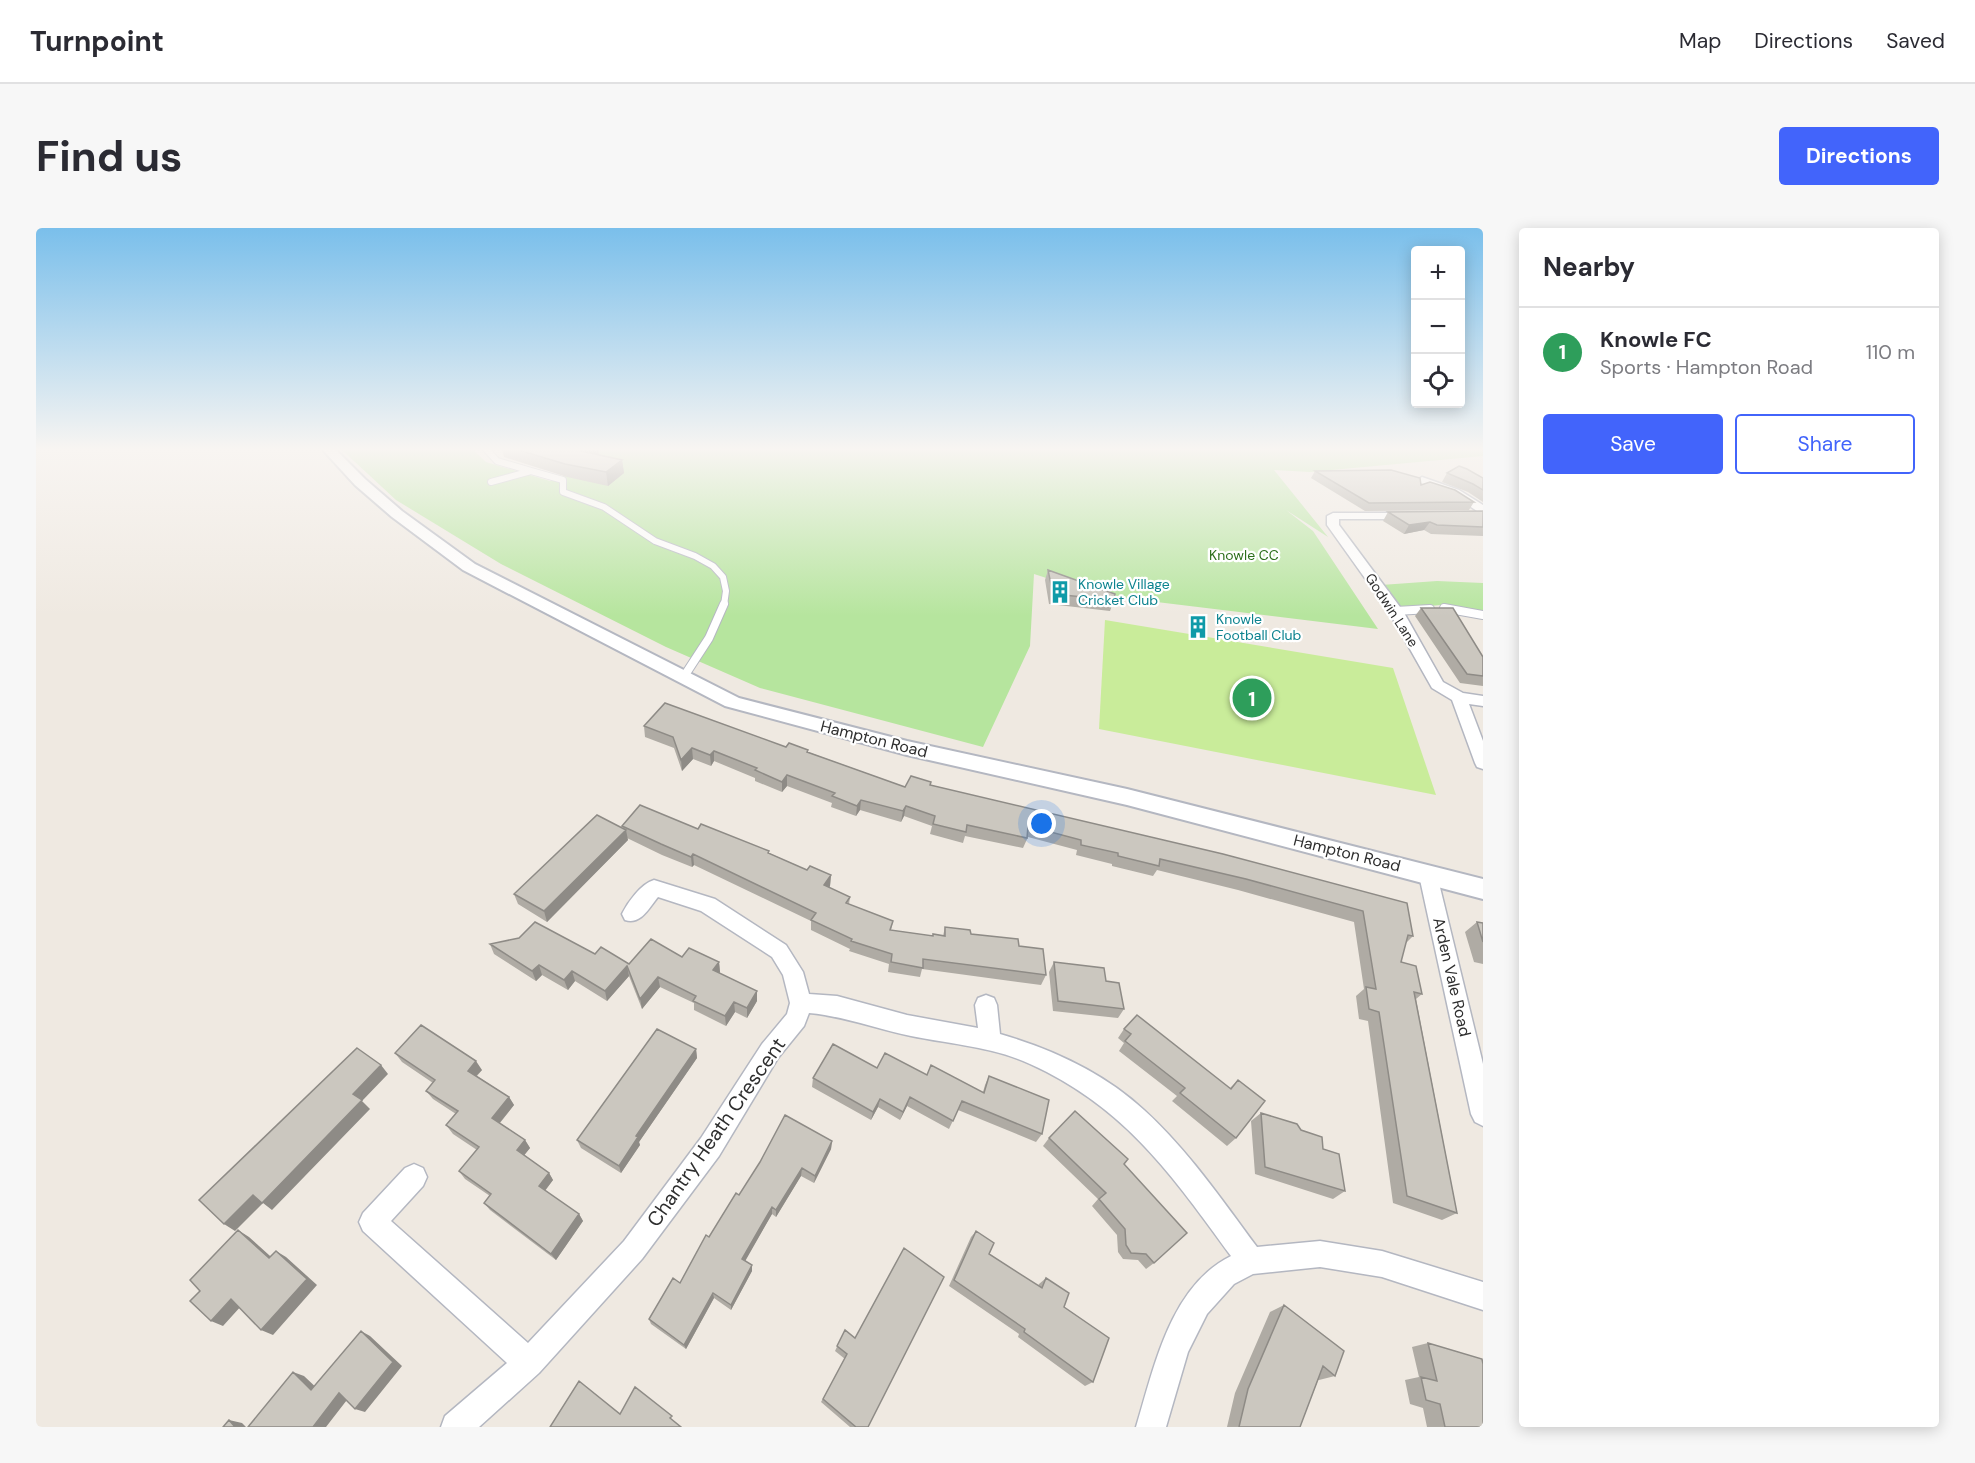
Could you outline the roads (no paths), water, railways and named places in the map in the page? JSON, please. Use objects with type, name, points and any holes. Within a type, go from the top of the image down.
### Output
[{"type":"street","name":"Hampton Road","points":[[387,505],[469,567],[732,702],[907,748],[1127,797],[1483,889]]},
{"type":"street","name":"Godwin Lane","points":[[1425,517],[1330,512],[1334,525],[1396,611],[1437,685],[1459,697]]},
{"type":"street","points":[[1463,516],[1483,514]]},
{"type":"street","points":[[1483,701],[1459,697],[1483,763]]},
{"type":"street","name":"Arden Vale Road","points":[[1428,875],[1483,1114]]},
{"type":"street","points":[[632,914],[654,888],[708,905],[779,951],[793,972],[801,1004],[837,1006],[907,1025],[990,1041],[1043,1059],[1090,1084],[1134,1118],[1186,1173],[1251,1261]]},
{"type":"street","name":"Chantry Heath Crescent","points":[[456,1427],[529,1363],[640,1240],[710,1147],[770,1051],[796,1019],[801,1004]]},
{"type":"street","points":[[986,1005],[990,1041]]},
{"type":"street","points":[[414,1177],[372,1222],[529,1363]]},
{"type":"street","points":[[1151,1427],[1175,1348],[1197,1304],[1224,1274],[1251,1261],[1320,1254],[1382,1264],[1483,1296]]},
{"type":"lane","points":[[595,505],[608,509],[636,531],[662,544],[699,557],[715,567],[723,576],[726,588],[721,619],[683,678]]},
{"type":"lane","points":[[1396,611],[1447,608],[1483,615]]},
{"type":"place","name":"Knowle Village Cricket Club","points":[[1060,592]]},
{"type":"place","name":"Knowle Football Club","points":[[1198,627]]},
{"type":"place","name":"Knowle FC","points":[[1252,698]]},
{"type":"park label","name":"Knowle CC","points":[[1244,555]]}]
